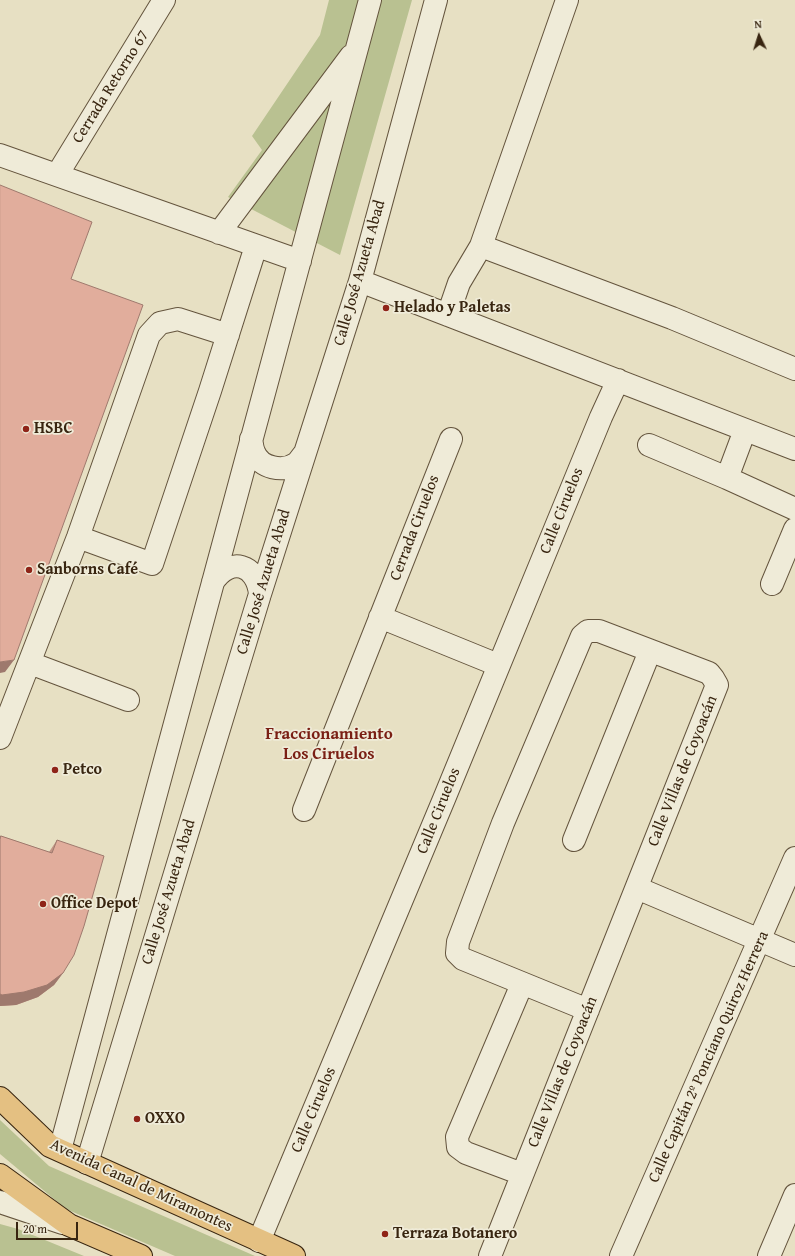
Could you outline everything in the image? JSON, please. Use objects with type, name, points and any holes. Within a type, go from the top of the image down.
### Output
[{"type":"main road","name":"Avenida Canal de Miramontes","points":[[0,1098],[50,1146],[294,1256]]},
{"type":"main road","points":[[0,1175],[69,1225],[141,1256]]},
{"type":"street","name":"Cerrada Retorno 67","points":[[57,175],[164,0]]},
{"type":"street","points":[[60,1150],[370,0]]},
{"type":"street","name":"Calle José Azueta Abad","points":[[87,1163],[260,594],[360,281],[436,0]]},
{"type":"street","points":[[448,315],[459,283],[481,246],[567,0]]},
{"type":"street","points":[[219,233],[357,46]]},
{"type":"street","points":[[0,155],[300,261]]},
{"type":"street","points":[[78,537],[152,564],[256,246]]},
{"type":"street","points":[[481,246],[672,318],[795,369]]},
{"type":"street","points":[[360,281],[795,449]]},
{"type":"street","points":[[0,738],[5,714],[30,663],[78,537],[149,335],[160,323],[178,319],[228,335]]},
{"type":"street","name":"Calle Ciruelos","points":[[259,1241],[444,799],[600,417],[618,380]]},
{"type":"street","points":[[727,478],[745,430]]},
{"type":"street","points":[[251,439],[254,452],[261,462],[273,468],[285,468],[297,463],[305,453]]},
{"type":"street","name":"Cerrada Ciruelos","points":[[304,810],[451,439]]},
{"type":"street","points":[[649,445],[795,509]]},
{"type":"street","points":[[772,584],[795,529]]},
{"type":"street","points":[[213,582],[218,573],[227,568],[237,566],[247,569],[254,575],[259,584],[260,594]]},
{"type":"street","points":[[380,617],[498,665]]},
{"type":"street","name":"Calle Villas de Coyoacán","points":[[490,1256],[717,685],[709,673],[599,631],[588,631],[582,636],[503,823],[458,942],[457,953],[463,959],[522,984]]},
{"type":"street","points":[[574,840],[650,651]]},
{"type":"street","points":[[30,663],[128,700]]},
{"type":"street","name":"Calle Capitán 2º Ponciano Quiroz Herrera","points":[[621,1256],[795,858]]},
{"type":"street","points":[[637,888],[795,955]]},
{"type":"street","points":[[522,1174],[466,1153],[458,1147],[457,1137],[522,984],[588,1010]]},
{"type":"street","points":[[769,1256],[795,1195]]},
{"type":"street","points":[[0,1202],[69,1225]]},
{"type":"green space","points":[[329,0],[412,0],[340,255],[228,197],[262,150],[252,136],[320,35]]},
{"type":"green space","points":[[0,1120],[49,1166],[255,1256],[175,1256],[66,1209],[0,1154]]},
{"type":"green space","points":[[0,1224],[18,1229],[84,1256],[0,1256]]},
{"type":"building","points":[[0,185],[92,222],[71,279],[143,305],[14,660],[0,662]]},
{"type":"building","name":"Office Depot","points":[[1,836],[52,853],[57,840],[104,856],[74,955],[63,973],[47,985],[24,992],[2,995],[0,994]]},
{"type":"place","name":"Helado y Paletas","points":[[386,308]]},
{"type":"place","name":"HSBC","points":[[26,429]]},
{"type":"place","name":"Sanborns Café","points":[[29,570]]},
{"type":"place","name":"Petco","points":[[55,770]]},
{"type":"place","name":"Office Depot","points":[[43,904]]},
{"type":"place","name":"OXXO","points":[[137,1119]]},
{"type":"place","name":"Terraza Botanero","points":[[385,1234]]},
{"type":"district","name":"Fraccionamiento Los Ciruelos","points":[[329,745]]}]
